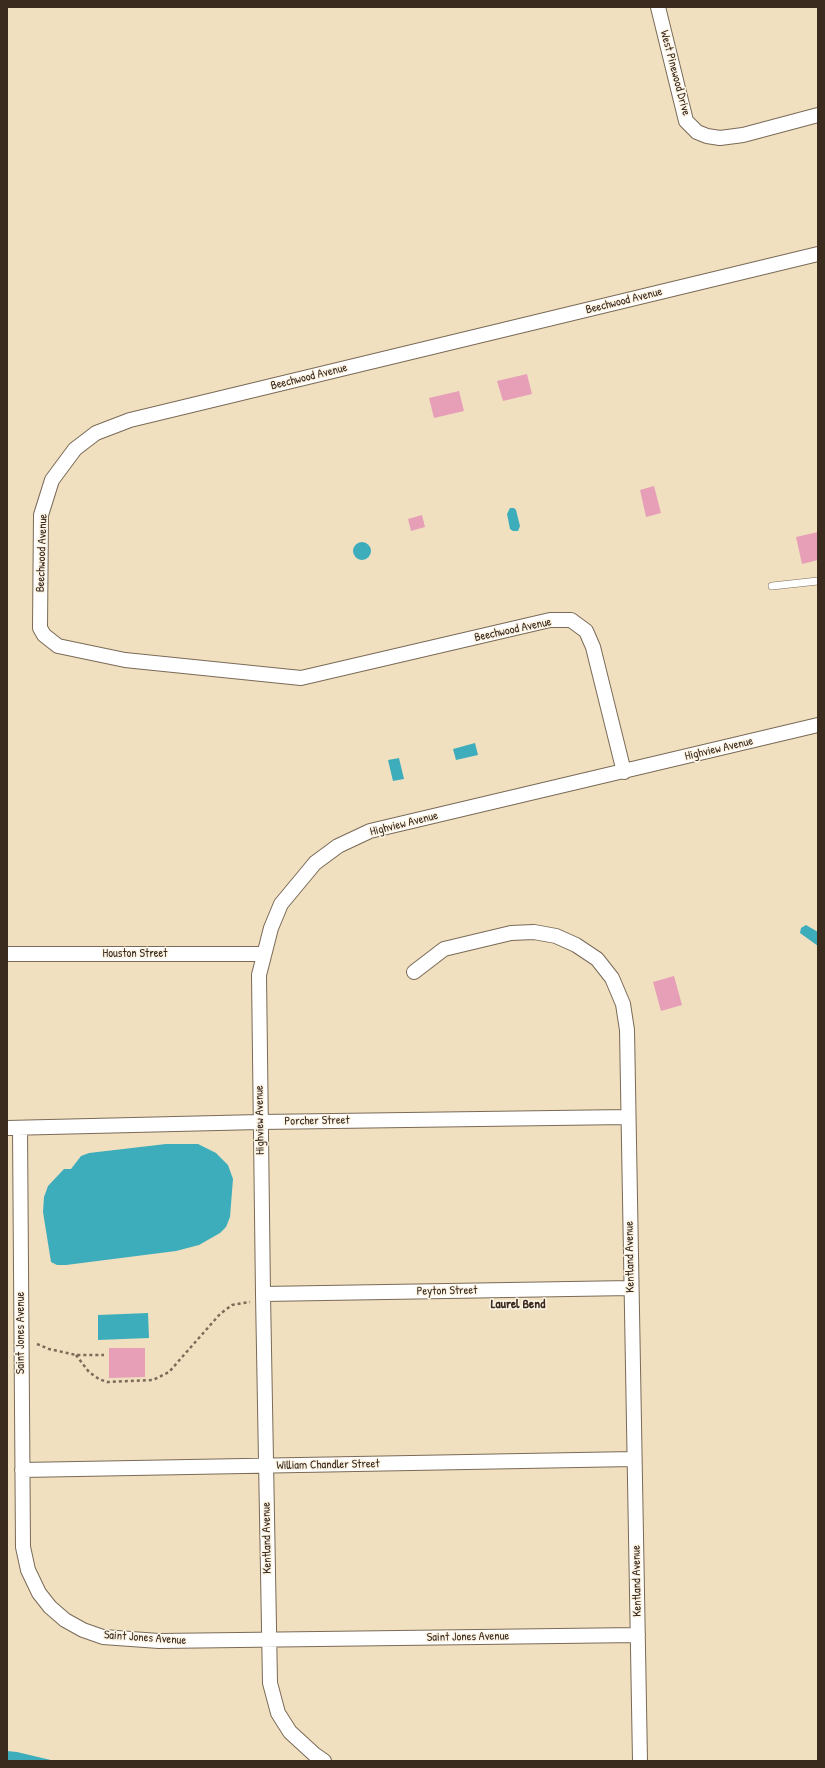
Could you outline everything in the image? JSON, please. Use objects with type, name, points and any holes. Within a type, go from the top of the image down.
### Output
[{"type":"street","name":"West Pinewood Drive","points":[[658,7],[686,120],[697,132],[707,136],[720,138],[743,135],[818,115]]},
{"type":"street","name":"Beechwood Avenue","points":[[624,772],[593,647],[586,631],[571,620],[550,620],[301,678],[125,660],[58,646],[44,635],[40,628],[41,515],[52,480],[75,449],[96,433],[130,420],[818,254]]},
{"type":"street","name":"Highview Avenue","points":[[263,1294],[260,1122],[260,974],[263,954],[270,928],[281,904],[315,863],[338,846],[370,831],[818,725]]},
{"type":"street","name":"Kentland Avenue","points":[[414,972],[444,949],[510,933],[534,932],[556,936],[576,945],[597,960],[612,978],[623,1004],[627,1030],[627,1117],[640,1761]]},
{"type":"street","name":"Houston Street","points":[[7,954],[263,954]]},
{"type":"street","name":"Porcher Street","points":[[13,1128],[260,1122],[627,1117]]},
{"type":"street","name":"Saint Jones Avenue","points":[[13,1128],[23,1547],[28,1570],[39,1593],[50,1607],[65,1620],[103,1637],[159,1641],[638,1635]]},
{"type":"street","name":"Peyton Street","points":[[263,1294],[631,1288]]},
{"type":"street","name":"Kentland Avenue","points":[[263,1294],[270,1683],[278,1713],[290,1732],[324,1761]]},
{"type":"street","name":"William Chandler Street","points":[[22,1470],[634,1459]]},
{"type":"lane","points":[[772,586],[818,581]]},
{"type":"path","points":[[76,1355],[89,1372],[99,1379],[107,1382],[153,1380],[169,1372],[220,1314],[232,1305],[250,1302]]},
{"type":"path","points":[[38,1344],[49,1350],[76,1355],[104,1355]]},
{"type":"water","points":[[510,508],[514,508],[516,510],[520,526],[518,531],[513,531],[510,529],[507,514]]},
{"type":"water","points":[[362,542],[368,545],[371,551],[368,557],[362,560],[356,557],[353,551],[356,545]]},
{"type":"water","points":[[475,743],[478,755],[456,760],[453,749]]},
{"type":"water","points":[[399,758],[404,779],[393,781],[388,760]]},
{"type":"water","points":[[806,925],[818,932],[818,946],[800,933],[801,928]]},
{"type":"water","points":[[166,1144],[198,1144],[216,1153],[228,1165],[233,1179],[230,1217],[226,1227],[220,1233],[199,1245],[176,1251],[66,1265],[57,1265],[51,1262],[43,1212],[44,1197],[48,1186],[64,1169],[71,1169],[81,1156],[89,1153]]},
{"type":"water","points":[[148,1313],[149,1338],[98,1340],[98,1315]]},
{"type":"water","points":[[7,1751],[17,1752],[55,1761],[7,1761]]},
{"type":"building","points":[[527,374],[532,394],[503,401],[497,381]]},
{"type":"building","points":[[459,391],[464,411],[434,418],[429,398]]},
{"type":"building","points":[[654,486],[661,513],[646,517],[640,490]]},
{"type":"building","points":[[422,515],[425,527],[411,531],[408,519]]},
{"type":"building","points":[[818,532],[818,560],[802,564],[796,537]]},
{"type":"building","points":[[674,976],[682,1005],[661,1011],[653,982]]},
{"type":"building","points":[[109,1348],[145,1348],[145,1377],[109,1378]]},
{"type":"district","name":"Laurel Bend","points":[[518,1305]]}]
